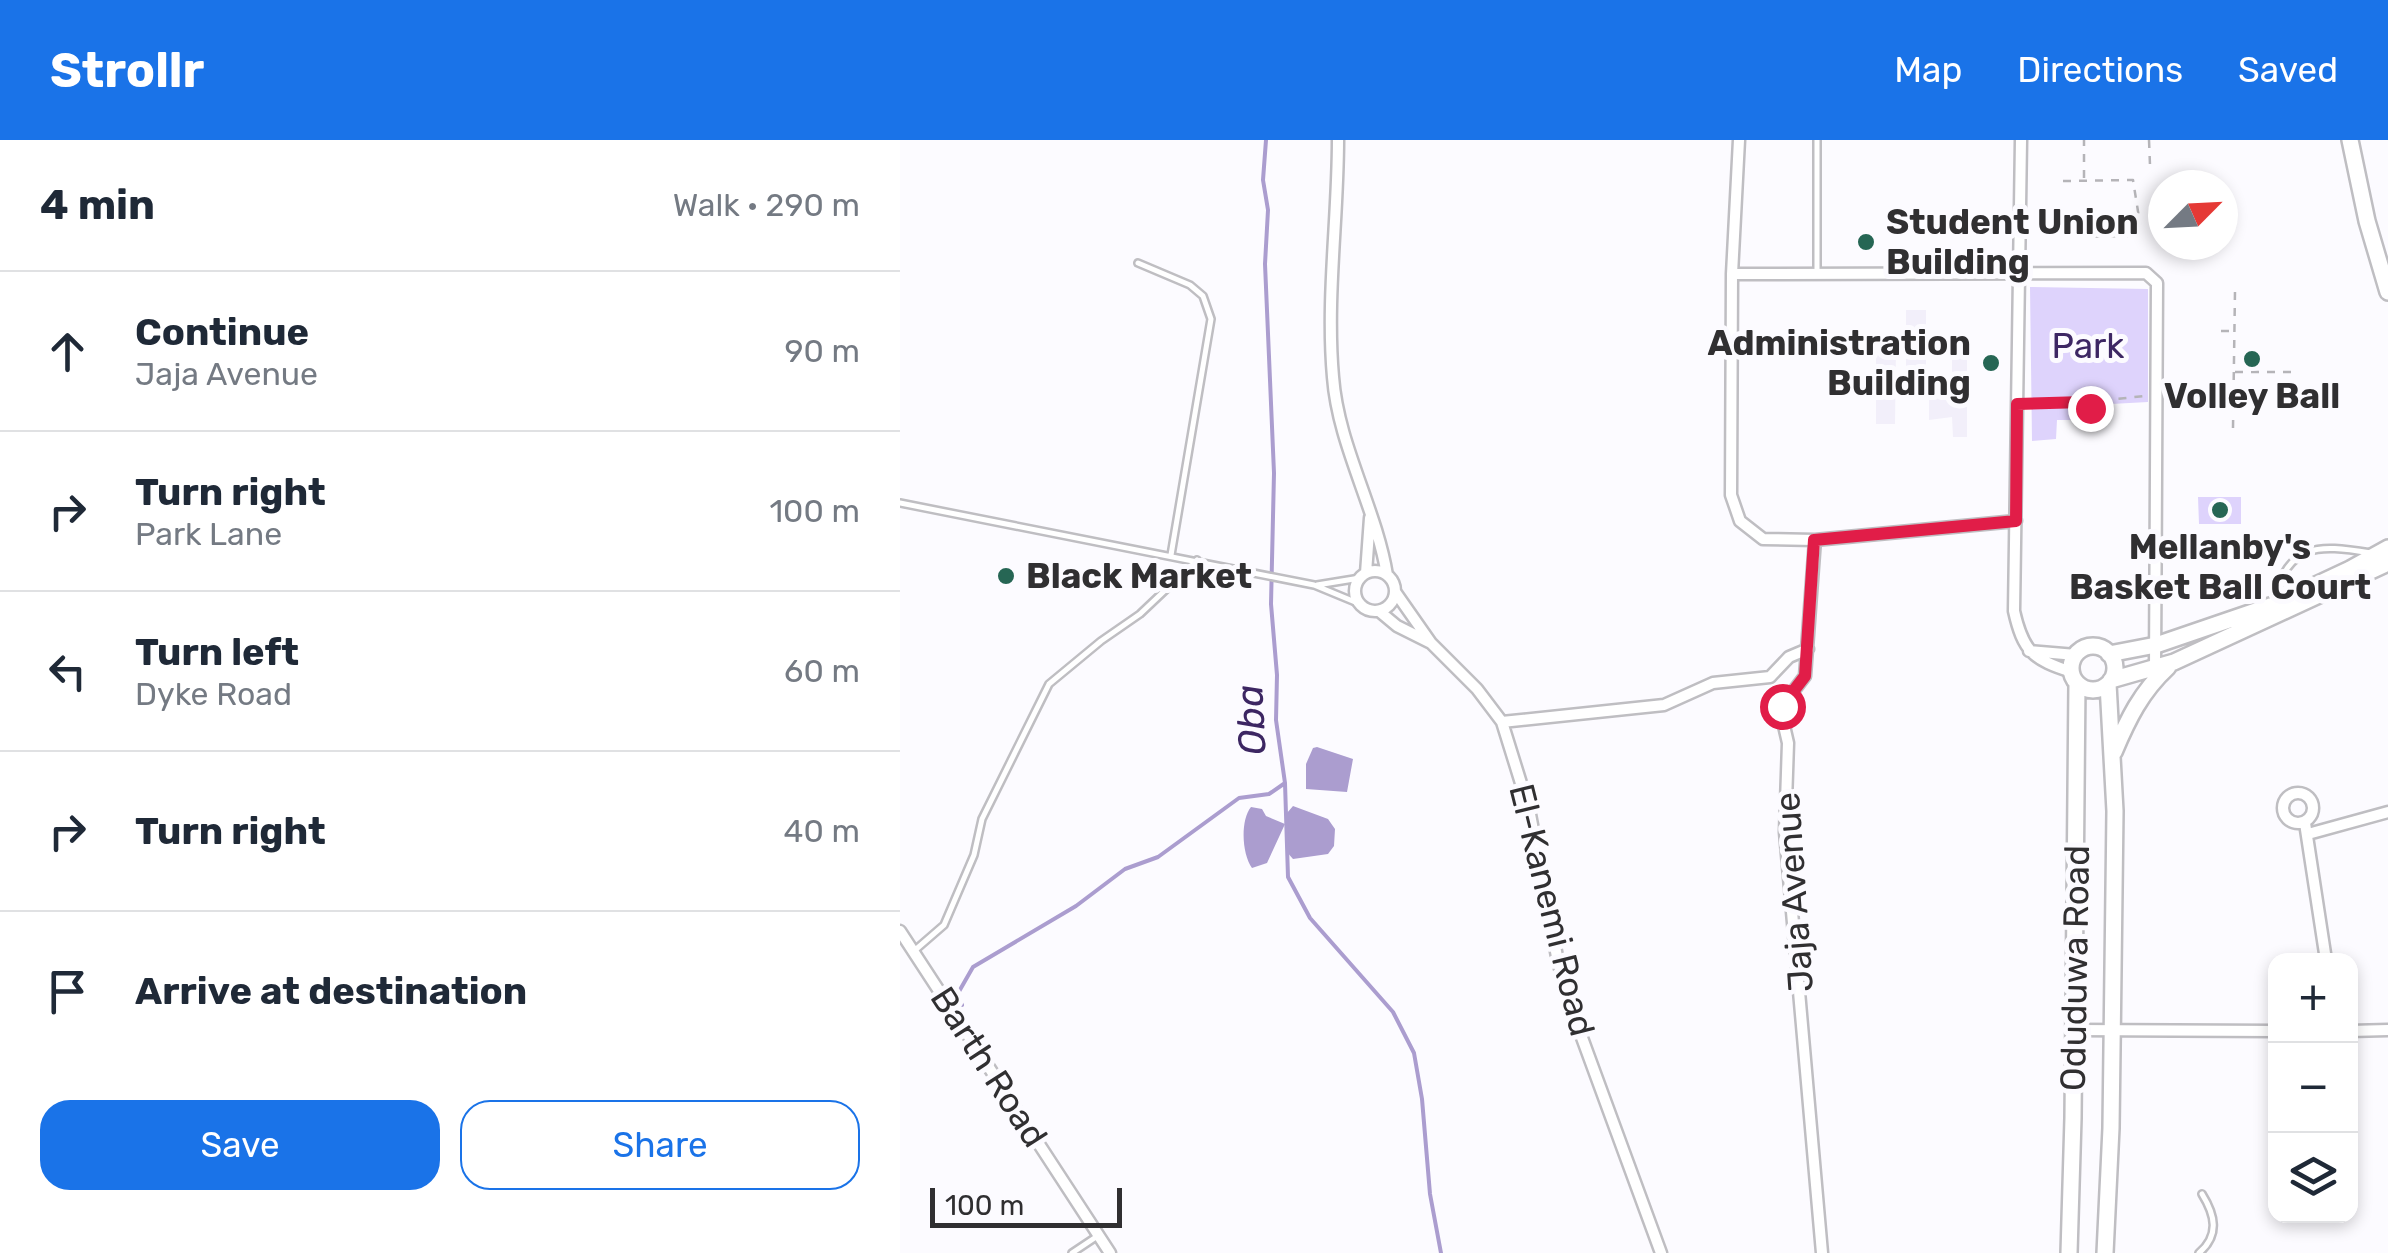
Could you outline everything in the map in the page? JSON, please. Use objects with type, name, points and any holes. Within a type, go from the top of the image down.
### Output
[{"type":"street","points":[[1338,140],[1333,379],[1349,448],[1382,542],[1387,575],[1396,593],[1390,606],[1379,611],[1360,604],[1355,591],[1363,576],[1370,512]]},
{"type":"street","points":[[1739,140],[1732,274],[1731,495],[1740,521],[1762,539],[1814,540],[2016,521]]},
{"type":"street","points":[[2021,140],[2014,612],[2028,652],[2096,690],[2174,662],[2385,555]]},
{"type":"street","points":[[2350,140],[2367,221],[2388,292]]},
{"type":"street","points":[[1732,274],[2154,276],[2158,283],[2155,668]]},
{"type":"street","name":"Jaja Avenue","points":[[1814,540],[1805,676],[1782,706],[1782,717],[1788,743],[1785,832],[1822,1253]]},
{"type":"street","points":[[2109,654],[2156,645],[2272,605],[2385,555]]},
{"type":"street","points":[[1363,576],[1379,571],[1387,575]]},
{"type":"street","name":"El-Kanemi Road","points":[[1396,593],[1432,644],[1502,722],[1528,809],[1558,962],[1580,1035],[1661,1253]]},
{"type":"street","name":"El-Kanemi Road","points":[[1379,611],[1397,626],[1432,644]]},
{"type":"street","points":[[2028,652],[2076,655],[2090,647],[2100,648],[2109,654],[2114,667],[2110,682]]},
{"type":"street","points":[[1502,722],[1664,706],[1714,683],[1770,677],[1789,658],[1808,648]]},
{"type":"street","points":[[2074,678],[2076,655]]},
{"type":"street","points":[[2112,755],[2135,704],[2149,684],[2174,662]]},
{"type":"street","name":"Oduduwa Road","points":[[2069,1253],[2074,678]]},
{"type":"street","name":"Oduduwa Road","points":[[2105,1253],[2111,1128],[2115,811],[2110,682]]},
{"type":"street","points":[[2325,953],[2307,828],[2388,812]]},
{"type":"street","name":"Barth Road","points":[[900,931],[1110,1253]]},
{"type":"street","points":[[2073,1030],[2268,1031]]},
{"type":"street","points":[[2358,1031],[2388,1030]]},
{"type":"lane","points":[[1817,140],[1817,273]]},
{"type":"lane","points":[[1138,263],[1190,285],[1203,296],[1211,319],[1171,556]]},
{"type":"lane","points":[[900,503],[1314,585],[1360,604]]},
{"type":"lane","points":[[2272,605],[2280,578],[2295,556],[2326,548],[2385,555]]},
{"type":"lane","points":[[914,952],[944,925],[968,872],[982,818],[1049,684],[1151,604],[1197,560]]},
{"type":"lane","points":[[1314,585],[1363,576]]},
{"type":"lane","points":[[2199,1253],[2211,1240],[2215,1220],[2202,1194]]},
{"type":"lane","points":[[1072,1253],[1099,1236]]},
{"type":"path","points":[[2084,140],[2084,179]]},
{"type":"path","points":[[2149,140],[2150,165]]},
{"type":"path","points":[[2064,181],[2133,180],[2140,231],[2135,236],[2112,238],[2066,237]]},
{"type":"path","points":[[2233,428],[2235,291]]},
{"type":"path","points":[[2221,332],[2234,330]]},
{"type":"path","points":[[2234,372],[2296,372]]},
{"type":"path","points":[[2017,404],[2084,402],[2090,408],[2098,401],[2158,394]]},
{"type":"shaded area","points":[[1906,310],[1926,310],[1926,368],[1906,368]]},
{"type":"shaded area","points":[[1876,349],[1896,349],[1895,424],[1876,424]]},
{"type":"shaded area","points":[[1952,351],[1967,351],[1967,437],[1953,437],[1952,417],[1929,420],[1929,390],[1918,389],[1918,375],[1952,375]]},
{"type":"shaded area","points":[[1317,747],[1353,759],[1347,792],[1306,789],[1306,764]]},
{"type":"shaded area","points":[[1293,806],[1328,819],[1335,829],[1334,846],[1328,854],[1293,859],[1286,851],[1287,813]]},
{"type":"shaded area","points":[[1251,807],[1262,809],[1266,816],[1285,824],[1267,863],[1252,868],[1244,838]]},
{"type":"green space","name":"Park","points":[[2030,287],[2148,289],[2148,402],[2111,404],[2109,420],[2057,420],[2056,439],[2032,441]]},
{"type":"green space","name":"Mellanby's Basket Ball Court","points":[[2198,497],[2241,497],[2241,524],[2199,524]]},
{"type":"waterway","name":"Oba","points":[[1266,140],[1265,264],[1274,473],[1271,604],[1288,877],[1310,918],[1393,1012],[1414,1053],[1430,1194],[1441,1253]]},
{"type":"waterway","points":[[962,1005],[957,995],[973,967],[1076,906],[1125,869],[1158,857],[1239,798],[1269,794],[1285,783]]},
{"type":"place","name":"Student Union Building","points":[[1866,242]]},
{"type":"place","name":"Volley Ball","points":[[2252,359]]},
{"type":"place","name":"Administration Building","points":[[1991,363]]},
{"type":"place","name":"Mellanby's Basket Ball Court","points":[[2220,510]]},
{"type":"place","name":"Black Market","points":[[1006,576]]},
{"type":"route","points":[[1782,706],[1805,676],[1814,540],[2016,521],[2017,404],[2084,402],[2090,408]]}]
